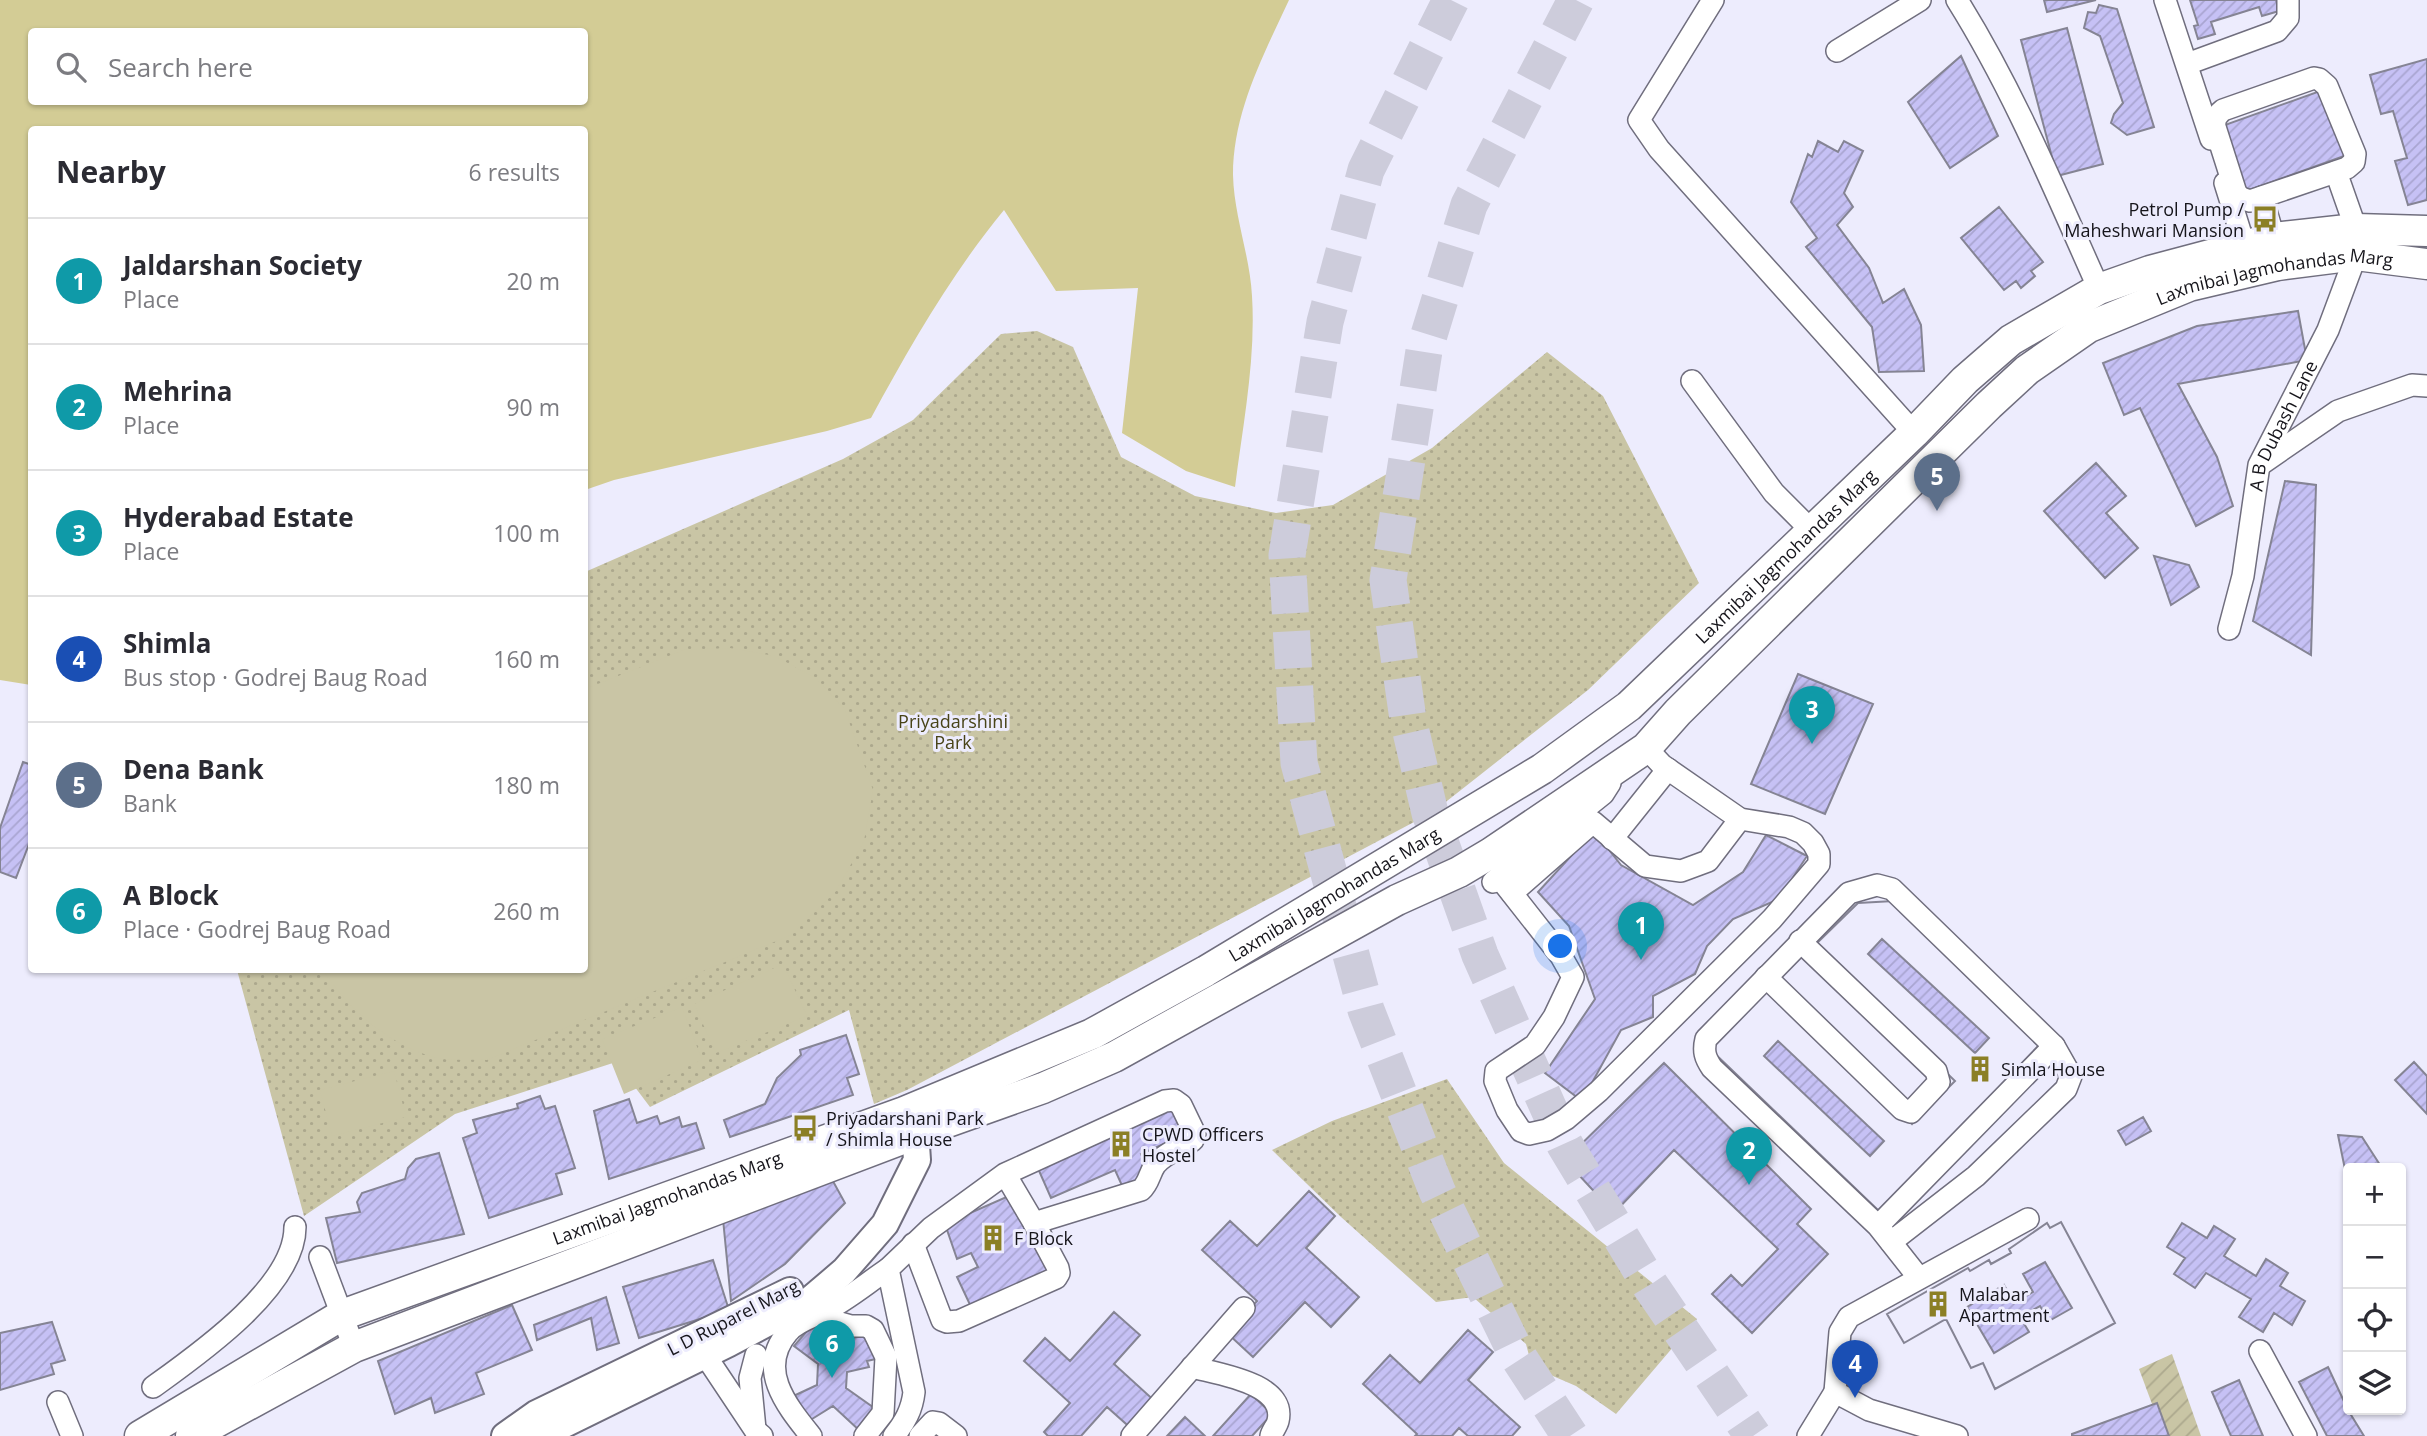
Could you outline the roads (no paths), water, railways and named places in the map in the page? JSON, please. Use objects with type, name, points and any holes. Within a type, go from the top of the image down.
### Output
[{"type":"main road","name":"Laxmibai Jagmohandas Marg","points":[[140,1436],[342,1315],[510,1255],[908,1124],[1043,1088],[1114,1057],[1396,900],[1459,872],[1634,755],[1963,430],[2027,370],[2089,327],[2189,286],[2278,265],[2356,242],[2427,231]]},
{"type":"main road","name":"Laxmibai Jagmohandas Marg","points":[[191,1436],[354,1348],[523,1284],[908,1124],[1093,1034],[1206,971],[1542,769],[1629,706],[2011,340],[2099,289],[2150,271],[2274,238],[2356,242],[2427,264]]},
{"type":"main road","points":[[1838,506],[1863,529]]},
{"type":"main road","points":[[510,1255],[523,1284]]},
{"type":"street","points":[[1713,0],[1639,120],[1658,149],[1914,433]]},
{"type":"street","points":[[1837,51],[1920,0]]},
{"type":"street","points":[[1957,0],[1981,38],[2029,134],[2099,289]]},
{"type":"street","points":[[2165,0],[2244,244]]},
{"type":"street","points":[[2187,64],[2277,31],[2288,18],[2288,0]]},
{"type":"street","points":[[2315,78],[2319,79],[2327,86],[2355,159],[2351,165],[2336,172],[2262,197],[2245,200],[2236,193],[2214,120],[2222,110],[2315,78]]},
{"type":"street","points":[[2336,172],[2356,242]]},
{"type":"street","points":[[2262,197],[2274,238]]},
{"type":"street","name":"A B Dubash Lane","points":[[2230,629],[2243,576],[2259,465],[2328,330],[2356,242]]},
{"type":"street","points":[[1692,381],[1774,493],[1812,531]]},
{"type":"street","points":[[2259,465],[2338,411],[2412,386],[2427,386]]},
{"type":"street","points":[[1944,403],[1963,430]]},
{"type":"street","points":[[1634,755],[1668,769],[1740,819],[1789,827],[1803,833],[1819,853],[1819,864],[1772,919],[1599,1091],[1566,1119],[1547,1130],[1529,1134],[1521,1131],[1507,1110],[1495,1081],[1496,1071],[1535,1045],[1554,1017],[1573,977],[1561,956],[1502,884],[1603,794],[1634,755]]},
{"type":"street","points":[[1612,839],[1668,769]]},
{"type":"street","points":[[1502,884],[1593,822],[1645,866],[1681,871],[1708,862],[1740,819]]},
{"type":"street","points":[[1885,1234],[1976,1176],[2066,1089],[2071,1076],[2053,1046],[1892,889],[1877,885],[1849,893],[1706,1040],[1704,1048],[1712,1068],[1885,1234],[1919,1278]]},
{"type":"street","points":[[1766,977],[1902,1109],[1911,1112],[1916,1108],[1939,1082],[1936,1071],[1800,941]]},
{"type":"street","points":[[1885,1234],[2053,1046]]},
{"type":"street","points":[[811,1436],[784,1402],[775,1375],[776,1356],[788,1331],[800,1322],[827,1310],[888,1269],[913,1244],[1006,1174],[1166,1101],[1174,1100],[1181,1105],[1195,1135],[1193,1140],[1160,1160],[1141,1190],[1034,1223]]},
{"type":"street","name":"L D Ruparel Marg","points":[[505,1436],[536,1414],[699,1346],[839,1265],[874,1216],[893,1205],[917,1160],[908,1124]]},
{"type":"street","points":[[913,1244],[942,1320],[947,1322],[959,1321],[1056,1278],[1058,1268],[1006,1174]]},
{"type":"street","points":[[1808,1436],[1835,1392],[1840,1332],[1849,1317],[2028,1220]]},
{"type":"street","points":[[153,1387],[202,1352],[274,1284],[295,1241],[295,1227]]},
{"type":"street","points":[[287,1262],[306,1267],[321,1260],[354,1348]]},
{"type":"street","points":[[888,1269],[914,1392],[913,1404],[905,1423],[894,1436]]},
{"type":"street","points":[[1132,1436],[1244,1308]]},
{"type":"street","points":[[827,1310],[837,1322],[873,1329],[886,1357],[883,1413],[865,1436]]},
{"type":"street","points":[[540,1436],[699,1346],[758,1433]]},
{"type":"street","points":[[2260,1352],[2306,1436]]},
{"type":"street","points":[[756,1355],[750,1378],[758,1433]]},
{"type":"street","points":[[1192,1367],[1258,1386],[1270,1395],[1277,1409],[1278,1421],[1271,1436]]},
{"type":"street","points":[[750,1378],[775,1375]]},
{"type":"street","points":[[1835,1392],[1869,1410],[1956,1436]]},
{"type":"street","points":[[58,1402],[72,1436]]},
{"type":"street","points":[[920,1436],[933,1422],[939,1423],[956,1436]]},
{"type":"tunnel","points":[[1451,0],[1366,170],[1325,322],[1287,555],[1299,763],[1366,1010],[1437,1191],[1517,1355],[1570,1436]]},
{"type":"tunnel","points":[[1576,0],[1469,205],[1424,351],[1388,580],[1408,719],[1430,813],[1480,955],[1565,1145],[1650,1285],[1753,1436]]},
{"type":"place","name":"Petrol Pump / Maheshwari Mansion","points":[[2265,219]]},
{"type":"place","name":"Dena Bank","points":[[1937,511]]},
{"type":"place","name":"Hyderabad Estate","points":[[1812,744]]},
{"type":"place","name":"Jaldarshan Society","points":[[1641,960]]},
{"type":"place","name":"Simla House","points":[[1980,1069]]},
{"type":"place","name":"Priyadarshani Park / Shimla House","points":[[805,1128]]},
{"type":"place","name":"CPWD Officers Hostel","points":[[1121,1144]]},
{"type":"place","name":"Mehrina","points":[[1749,1185]]},
{"type":"place","name":"F Block","points":[[993,1238]]},
{"type":"place","name":"Malabar Apartment","points":[[1938,1304]]},
{"type":"place","name":"A Block","points":[[832,1378]]},
{"type":"place","name":"Shimla","points":[[1855,1398]]},
{"type":"park label","name":"Priyadarshini Park","points":[[953,731]]}]
